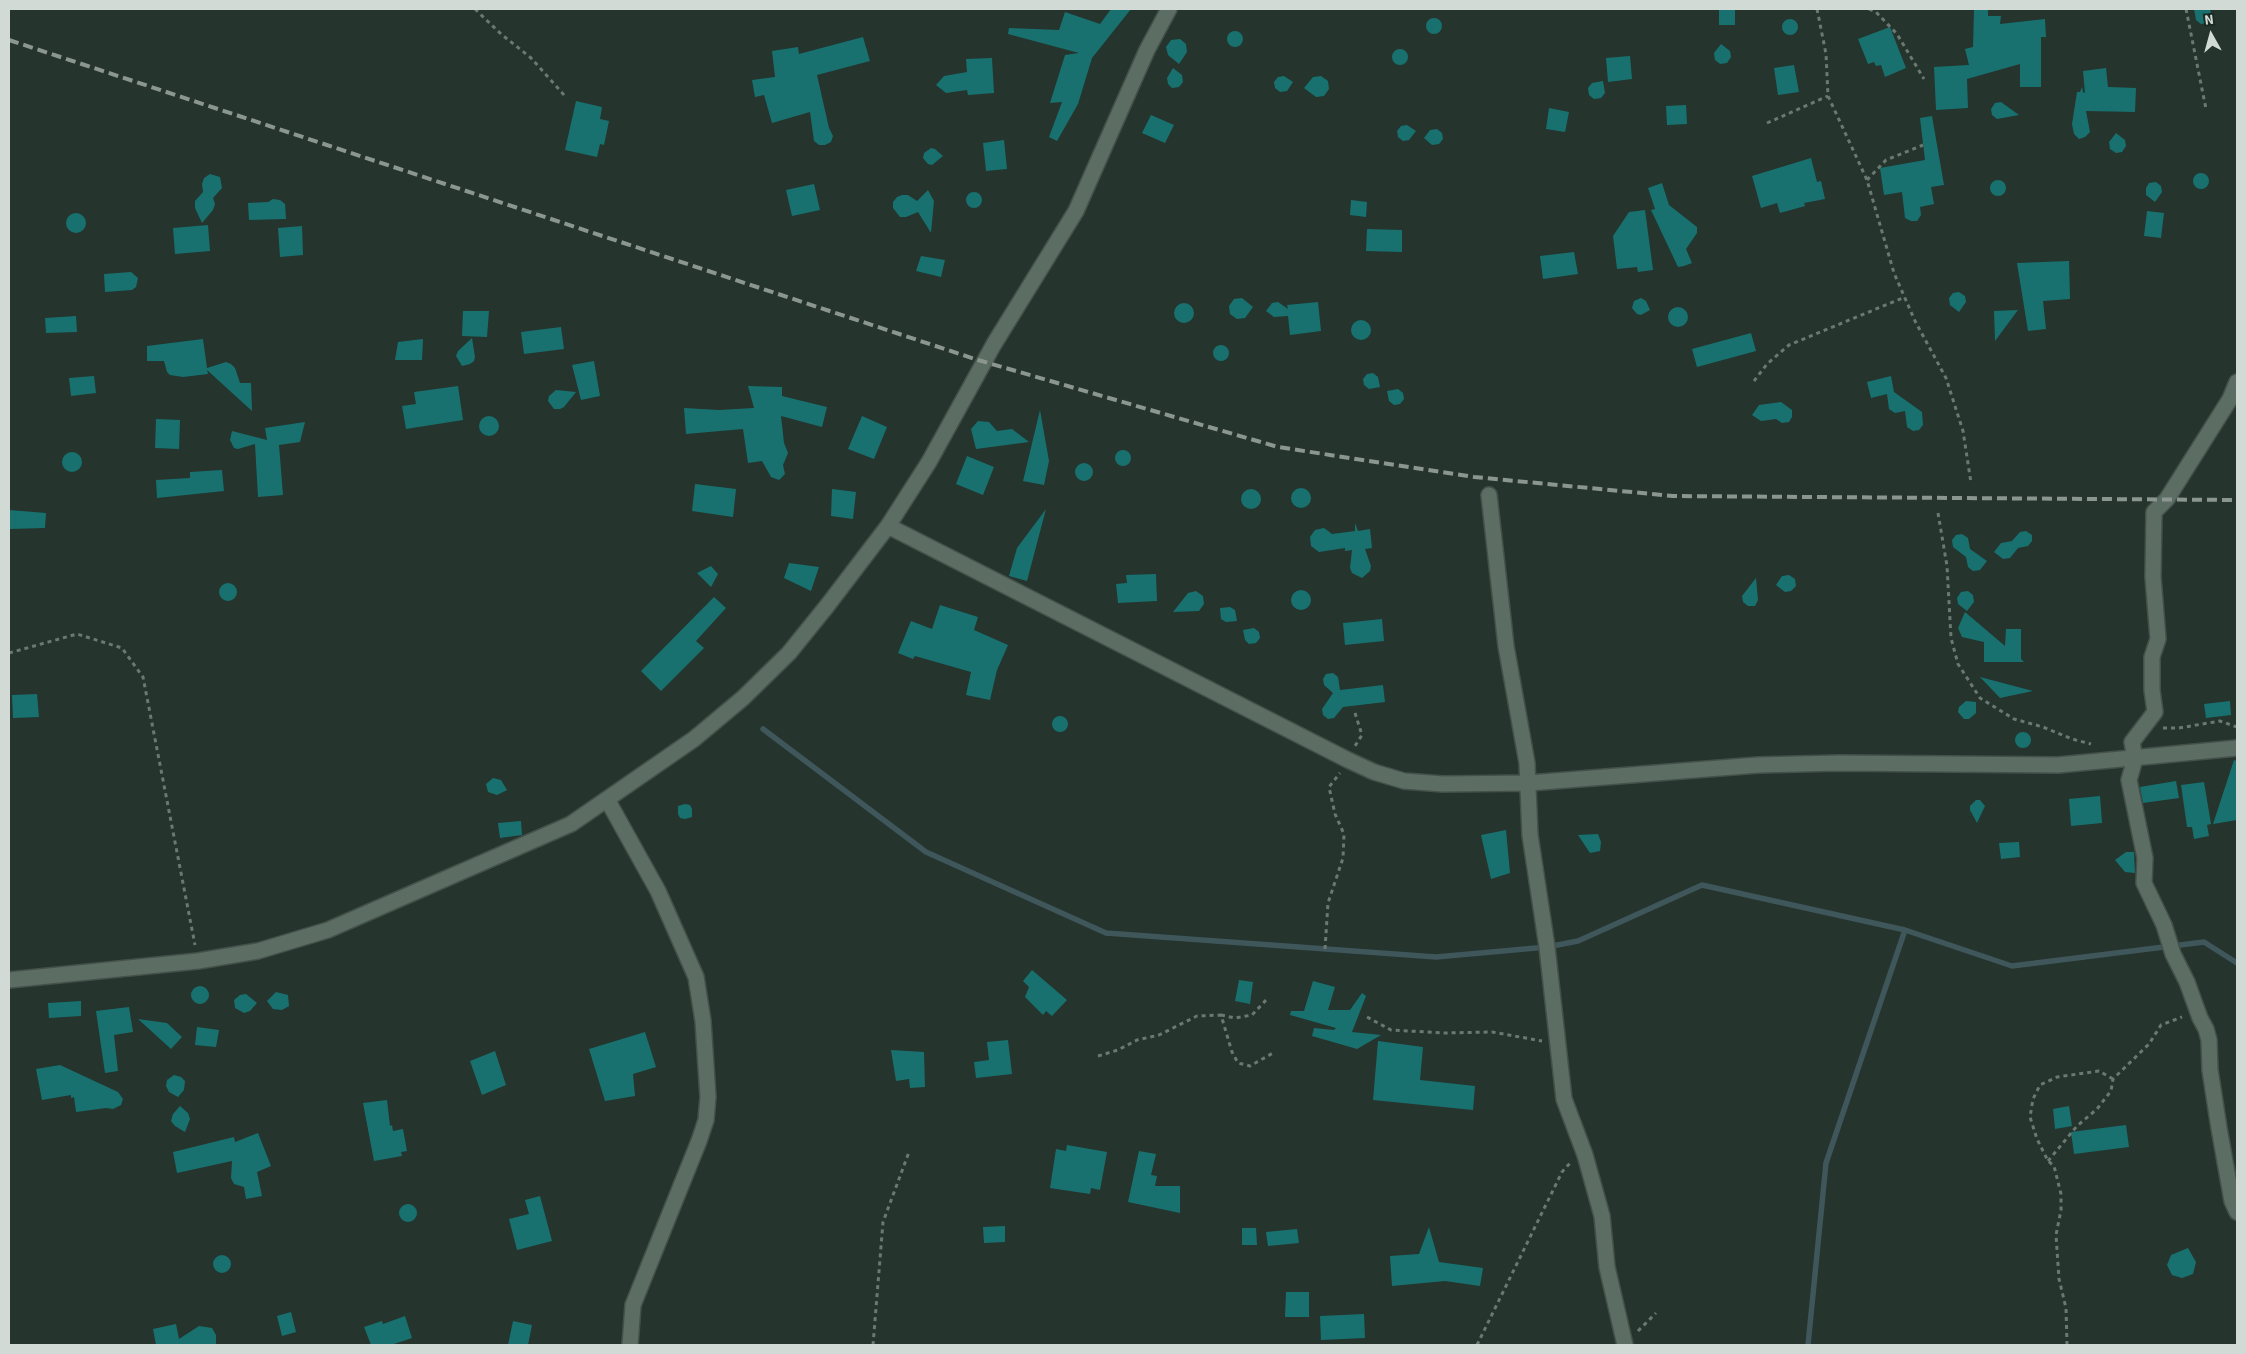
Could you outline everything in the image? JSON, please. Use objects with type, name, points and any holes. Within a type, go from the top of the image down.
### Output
[{"type":"street","points":[[9,980],[198,962],[258,951],[328,930],[564,828],[608,801],[694,739],[790,653],[888,526],[929,462],[994,344],[1076,211],[1147,50],[1169,9]]},
{"type":"street","points":[[2237,382],[2230,398],[2167,499],[2154,512],[2153,576],[2158,639],[2152,657],[2155,712],[2132,742],[2134,759],[2129,780],[2145,858],[2144,883],[2164,925],[2173,954],[2187,982],[2209,1040],[2209,1062],[2219,1128],[2232,1201],[2237,1212]]},
{"type":"street","points":[[1488,495],[1506,646],[1529,783],[1530,835],[1546,946],[1564,1099],[1585,1155],[1602,1216],[1607,1267],[1625,1345]]},
{"type":"street","points":[[888,526],[1348,760],[1374,772],[1404,782],[1443,784],[1529,783],[1758,765],[2058,765],[2237,748]]},
{"type":"street","points":[[608,801],[658,891],[696,977],[703,1021],[708,1097],[706,1120],[699,1141],[633,1305],[630,1345]]},
{"type":"path","points":[[475,9],[501,34],[531,58],[565,96]]},
{"type":"path","points":[[1817,9],[1826,54],[1828,96],[1867,180],[1894,273],[1904,297],[1946,378],[1963,431],[1971,483]]},
{"type":"path","points":[[1869,9],[1876,12],[1897,34],[1924,79]]},
{"type":"path","points":[[2186,9],[2206,109]]},
{"type":"path","points":[[1767,123],[1828,96]]},
{"type":"path","points":[[1867,180],[1886,160],[1923,145]]},
{"type":"path","points":[[1754,381],[1767,364],[1789,345],[1904,297]]},
{"type":"path","points":[[1938,513],[1948,566],[1952,638],[1958,664],[1980,698],[2014,719],[2097,746]]},
{"type":"path","points":[[9,653],[77,634],[122,648],[142,677],[198,962]]},
{"type":"path","points":[[1325,949],[1328,903],[1343,858],[1344,834],[1334,814],[1329,788],[1362,735],[1355,714]]},
{"type":"path","points":[[2143,726],[2179,728],[2220,721],[2237,728]]},
{"type":"path","points":[[1098,1056],[1118,1050],[1137,1040],[1159,1035],[1197,1016],[1235,1018],[1252,1015],[1267,999]]},
{"type":"path","points":[[2048,1161],[2078,1126],[2097,1109],[2111,1091],[2113,1079],[2149,1044],[2161,1025],[2197,1010]]},
{"type":"path","points":[[1221,1016],[1232,1052],[1238,1063],[1250,1066],[1273,1053]]},
{"type":"path","points":[[1367,1017],[1391,1030],[1445,1033],[1492,1032],[1558,1044]]},
{"type":"path","points":[[2067,1345],[2066,1308],[2059,1279],[2056,1235],[2061,1210],[2060,1194],[2054,1166],[2048,1161],[2037,1139],[2030,1117],[2032,1099],[2040,1085],[2057,1077],[2099,1071],[2113,1079]]},
{"type":"path","points":[[873,1345],[883,1222],[909,1152]]},
{"type":"path","points":[[1477,1345],[1562,1172],[1570,1162],[1585,1155]]},
{"type":"building","points":[[1111,9],[1131,9],[1092,58],[1078,104],[1057,141],[1049,137],[1062,102],[1050,103],[1065,55],[1079,53],[1008,34],[1009,28],[1059,30],[1065,12],[1100,24]]},
{"type":"building","points":[[1719,9],[1735,9],[1735,25],[1719,25]]},
{"type":"building","points":[[1974,9],[1988,9],[1988,16],[2001,16],[2000,24],[2045,19],[2046,37],[2041,37],[2041,87],[2020,87],[2020,64],[1967,79],[1968,108],[1936,110],[1934,67],[1969,65],[1965,49],[1973,47]]},
{"type":"building","points":[[2194,9],[2210,9],[2212,18],[2208,23],[2201,24],[2196,20]]},
{"type":"building","points":[[1434,18],[1440,20],[1442,26],[1440,32],[1434,34],[1428,32],[1426,26],[1428,20]]},
{"type":"building","points":[[1787,19],[1793,19],[1798,24],[1796,33],[1787,35],[1782,30],[1782,24]]},
{"type":"building","points":[[1890,27],[1906,68],[1885,77],[1881,65],[1876,66],[1874,62],[1868,64],[1858,39]]},
{"type":"building","points":[[1235,31],[1241,33],[1243,39],[1241,45],[1235,47],[1229,45],[1227,39],[1229,33]]},
{"type":"building","points":[[863,37],[870,61],[817,75],[829,128],[833,136],[831,142],[819,145],[814,141],[810,112],[772,123],[764,95],[755,97],[752,80],[775,77],[772,51],[798,47],[799,54]]},
{"type":"building","points":[[1180,39],[1186,44],[1187,52],[1179,64],[1168,55],[1166,47],[1171,40]]},
{"type":"building","points":[[1721,44],[1730,51],[1731,57],[1727,63],[1720,64],[1715,60],[1714,53]]},
{"type":"building","points":[[1400,49],[1406,51],[1408,57],[1406,63],[1400,65],[1394,63],[1392,57],[1394,51]]},
{"type":"building","points":[[1630,56],[1632,79],[1608,82],[1606,58]]},
{"type":"building","points":[[992,58],[994,93],[968,95],[967,90],[946,93],[936,85],[944,76],[967,72],[966,59]]},
{"type":"building","points":[[1794,65],[1799,92],[1778,95],[1774,68]]},
{"type":"building","points":[[1173,68],[1182,75],[1183,82],[1179,87],[1172,88],[1168,84],[1167,78]]},
{"type":"building","points":[[2106,68],[2108,87],[2136,88],[2135,112],[2086,111],[2090,132],[2085,137],[2079,139],[2074,134],[2072,124],[2077,92],[2080,92],[2082,87],[2085,93],[2083,71]]},
{"type":"building","points":[[1284,76],[1293,82],[1287,91],[1280,92],[1275,88],[1274,82],[1278,77]]},
{"type":"building","points":[[1321,76],[1328,81],[1329,89],[1324,96],[1316,97],[1304,88],[1313,77]]},
{"type":"building","points":[[1603,81],[1605,93],[1601,98],[1594,99],[1589,95],[1588,88],[1592,83]]},
{"type":"building","points":[[576,101],[602,107],[600,119],[609,121],[604,145],[600,144],[597,157],[565,150]]},
{"type":"building","points":[[2001,102],[2019,115],[1997,119],[1992,115],[1991,109],[1995,103]]},
{"type":"building","points":[[1686,105],[1687,124],[1667,125],[1666,106]]},
{"type":"building","points":[[1549,108],[1569,112],[1565,132],[1546,129]]},
{"type":"building","points":[[1151,115],[1174,125],[1165,143],[1142,133]]},
{"type":"building","points":[[1932,116],[1944,185],[1931,187],[1934,204],[1920,207],[1921,215],[1917,221],[1911,221],[1905,218],[1902,192],[1884,195],[1880,168],[1925,160],[1920,118]]},
{"type":"building","points":[[1407,125],[1416,131],[1409,140],[1403,141],[1398,137],[1397,131],[1401,126]]},
{"type":"building","points":[[1437,129],[1442,133],[1443,139],[1439,144],[1432,145],[1424,138],[1430,130]]},
{"type":"building","points":[[2116,133],[2125,140],[2126,146],[2122,152],[2116,153],[2110,149],[2109,142]]},
{"type":"building","points":[[1004,140],[1007,169],[986,171],[983,143]]},
{"type":"building","points":[[931,148],[943,156],[932,165],[928,164],[923,158],[924,153]]},
{"type":"building","points":[[1811,158],[1817,182],[1821,181],[1825,199],[1804,203],[1805,206],[1780,213],[1777,203],[1761,208],[1752,176]]},
{"type":"building","points":[[2198,173],[2204,173],[2209,178],[2207,187],[2198,189],[2193,184],[2193,178]]},
{"type":"building","points":[[210,174],[220,177],[222,188],[213,198],[215,204],[213,210],[202,223],[195,208],[195,201],[203,192],[202,184],[204,178]]},
{"type":"building","points":[[1995,180],[2001,180],[2006,185],[2004,194],[1995,196],[1990,191],[1990,185]]},
{"type":"building","points":[[2156,182],[2161,186],[2162,192],[2155,202],[2146,195],[2146,188],[2149,183]]},
{"type":"building","points":[[1662,183],[1669,205],[1697,227],[1697,233],[1686,249],[1692,263],[1684,266],[1678,267],[1651,210],[1655,209],[1648,188]]},
{"type":"building","points":[[814,184],[820,210],[792,216],[786,190]]},
{"type":"building","points":[[928,190],[934,201],[931,233],[918,212],[906,217],[900,217],[893,208],[893,202],[897,197],[908,195],[917,201]]},
{"type":"building","points":[[974,192],[982,200],[974,208],[966,200]]},
{"type":"building","points":[[273,199],[280,200],[285,204],[286,219],[249,220],[248,203],[268,202]]},
{"type":"building","points":[[1351,200],[1367,202],[1366,217],[1350,215]]},
{"type":"building","points":[[1645,210],[1653,270],[1638,272],[1637,267],[1617,269],[1613,236],[1629,212]]},
{"type":"building","points":[[2147,211],[2164,213],[2161,238],[2144,236]]},
{"type":"building","points":[[76,213],[83,216],[86,223],[83,230],[76,233],[69,230],[66,223],[69,216]]},
{"type":"building","points":[[208,225],[210,251],[175,254],[173,228]]},
{"type":"building","points":[[302,226],[303,255],[280,257],[278,228]]},
{"type":"building","points":[[1367,229],[1402,230],[1402,252],[1366,251]]},
{"type":"building","points":[[1574,252],[1578,274],[1543,279],[1540,256]]},
{"type":"building","points":[[921,256],[945,260],[941,277],[916,271]]},
{"type":"building","points":[[2069,261],[2070,299],[2043,301],[2046,329],[2028,331],[2017,263]]},
{"type":"building","points":[[131,272],[138,278],[136,287],[132,290],[105,292],[104,274]]},
{"type":"building","points":[[1959,292],[1965,296],[1966,302],[1959,312],[1950,305],[1949,298],[1953,293]]},
{"type":"building","points":[[1242,298],[1253,307],[1245,318],[1237,319],[1230,314],[1229,306],[1234,299]]},
{"type":"building","points":[[1641,298],[1646,301],[1650,310],[1641,315],[1637,314],[1632,308],[1634,301]]},
{"type":"building","points":[[1278,302],[1288,309],[1287,305],[1318,302],[1321,331],[1290,335],[1288,316],[1274,317],[1266,311],[1272,303]]},
{"type":"building","points":[[1180,303],[1188,303],[1194,309],[1194,317],[1188,323],[1180,323],[1174,317],[1174,309]]},
{"type":"building","points":[[1678,307],[1685,310],[1688,317],[1685,324],[1678,327],[1671,324],[1668,317],[1671,310]]},
{"type":"building","points":[[2018,310],[1995,341],[1994,311]]},
{"type":"building","points":[[463,311],[489,311],[487,337],[462,336]]},
{"type":"building","points":[[76,316],[77,332],[46,333],[45,318]]},
{"type":"building","points":[[1357,320],[1365,320],[1371,326],[1371,334],[1365,340],[1357,340],[1351,334],[1351,326]]},
{"type":"building","points":[[561,327],[564,349],[524,354],[521,332]]},
{"type":"building","points":[[1751,333],[1756,351],[1697,367],[1692,349]]},
{"type":"building","points":[[472,338],[474,361],[462,366],[456,356],[458,351]]},
{"type":"building","points":[[203,339],[207,368],[226,362],[235,368],[240,383],[251,383],[252,411],[207,370],[208,374],[183,377],[170,375],[167,372],[164,361],[147,361],[147,346]]},
{"type":"building","points":[[423,339],[422,360],[395,360],[398,342]]},
{"type":"building","points":[[1221,345],[1229,353],[1221,361],[1213,353]]},
{"type":"building","points":[[594,361],[600,396],[581,400],[572,365]]},
{"type":"building","points":[[1373,373],[1378,377],[1380,387],[1369,389],[1364,385],[1363,379],[1367,374]]},
{"type":"building","points":[[94,376],[96,393],[71,396],[69,378]]},
{"type":"building","points":[[1891,376],[1894,392],[1922,412],[1923,425],[1919,430],[1913,431],[1907,427],[1905,411],[1895,413],[1889,409],[1887,394],[1871,398],[1867,382]]},
{"type":"building","points":[[458,386],[463,420],[406,429],[402,406],[416,404],[414,392]]},
{"type":"building","points":[[748,386],[782,387],[782,396],[827,407],[822,427],[781,416],[784,443],[788,453],[783,465],[785,474],[779,480],[771,477],[762,461],[748,463],[743,429],[686,434],[684,408],[719,410],[754,408]]},
{"type":"building","points":[[1398,389],[1403,393],[1404,399],[1400,404],[1394,405],[1389,401],[1387,391]]},
{"type":"building","points":[[556,390],[576,392],[564,407],[554,409],[548,401],[549,396]]},
{"type":"building","points":[[1781,402],[1792,410],[1792,417],[1789,422],[1782,423],[1776,419],[1761,421],[1752,415],[1759,405]]},
{"type":"building","points":[[1040,410],[1049,461],[1044,485],[1023,481]]},
{"type":"building","points":[[489,416],[496,419],[499,426],[496,433],[489,436],[482,433],[479,426],[482,419]]},
{"type":"building","points":[[862,416],[887,427],[874,459],[848,449]]},
{"type":"building","points":[[156,419],[180,420],[179,449],[155,448]]},
{"type":"building","points":[[978,421],[989,422],[997,431],[1012,429],[1029,442],[976,449],[971,429]]},
{"type":"building","points":[[305,422],[300,442],[279,445],[283,495],[258,497],[255,444],[238,449],[234,448],[230,440],[232,431],[267,440],[265,428]]},
{"type":"building","points":[[1123,450],[1131,458],[1123,466],[1115,458]]},
{"type":"building","points":[[72,452],[79,455],[82,462],[79,469],[72,472],[65,469],[62,462],[65,455]]},
{"type":"building","points":[[967,456],[994,467],[983,495],[956,484]]},
{"type":"building","points":[[1084,463],[1090,466],[1093,472],[1090,478],[1084,481],[1078,478],[1075,472],[1078,466]]},
{"type":"building","points":[[222,470],[224,491],[157,498],[156,480],[190,478],[190,472]]},
{"type":"building","points":[[695,484],[736,489],[733,517],[692,511]]},
{"type":"building","points":[[1297,488],[1305,488],[1311,494],[1311,502],[1305,508],[1297,508],[1291,502],[1291,494]]},
{"type":"building","points":[[832,489],[856,492],[853,519],[831,516]]},
{"type":"building","points":[[1247,489],[1255,489],[1261,495],[1261,503],[1255,509],[1247,509],[1241,503],[1241,495]]},
{"type":"building","points":[[1046,509],[1027,581],[1009,576],[1017,548]]},
{"type":"building","points":[[9,510],[46,513],[45,528],[9,529]]},
{"type":"building","points":[[1355,523],[1358,531],[1370,529],[1372,548],[1365,549],[1371,566],[1370,571],[1362,578],[1352,573],[1350,568],[1352,550],[1345,551],[1345,548],[1319,552],[1311,546],[1310,537],[1315,530],[1324,528],[1332,534],[1355,531]]},
{"type":"building","points":[[2026,531],[2032,535],[2032,541],[2028,546],[2018,548],[2010,558],[2003,559],[1994,552],[2001,543],[2012,541],[2020,532]]},
{"type":"building","points":[[1962,534],[1968,538],[1970,549],[1987,561],[1980,570],[1973,571],[1968,567],[1966,557],[1953,547],[1952,540],[1956,535]]},
{"type":"building","points":[[789,563],[819,567],[811,591],[784,578]]},
{"type":"building","points":[[711,566],[718,574],[711,587],[697,573]]},
{"type":"building","points":[[1156,574],[1157,601],[1118,603],[1116,584],[1127,583],[1126,575]]},
{"type":"building","points":[[1789,575],[1795,579],[1796,586],[1791,591],[1785,592],[1776,585],[1782,576]]},
{"type":"building","points":[[1756,578],[1758,600],[1755,606],[1748,606],[1743,602],[1742,596]]},
{"type":"building","points":[[228,583],[234,586],[237,592],[234,598],[228,601],[222,598],[219,592],[222,586]]},
{"type":"building","points":[[1297,590],[1305,590],[1311,596],[1311,604],[1305,610],[1297,610],[1291,604],[1291,596]]},
{"type":"building","points":[[1196,591],[1203,596],[1204,604],[1199,611],[1173,612],[1188,593]]},
{"type":"building","points":[[1968,591],[1973,595],[1974,602],[1967,611],[1958,604],[1957,598],[1961,592]]},
{"type":"building","points":[[714,597],[726,608],[696,641],[704,648],[661,691],[641,671]]},
{"type":"building","points":[[940,605],[978,617],[974,630],[1008,645],[997,670],[990,700],[966,695],[971,672],[915,656],[913,659],[898,653],[911,621],[932,629]]},
{"type":"building","points":[[1230,607],[1235,610],[1237,621],[1226,622],[1221,619],[1220,608]]},
{"type":"building","points":[[1965,612],[2005,646],[2006,629],[2021,629],[2021,659],[2024,662],[1984,662],[1984,642],[1962,637],[1958,628]]},
{"type":"building","points":[[1382,619],[1384,641],[1345,645],[1343,623]]},
{"type":"building","points":[[1254,628],[1259,632],[1260,638],[1256,643],[1249,644],[1245,640],[1243,630]]},
{"type":"building","points":[[1333,673],[1338,677],[1340,690],[1383,685],[1385,702],[1343,707],[1334,718],[1328,719],[1323,715],[1322,709],[1333,693],[1324,685],[1323,679],[1326,674]]},
{"type":"building","points":[[1980,677],[2033,691],[2000,698]]},
{"type":"building","points":[[37,694],[39,717],[13,718],[12,695]]},
{"type":"building","points":[[1966,701],[1976,702],[1976,713],[1969,719],[1964,719],[1958,712],[1959,707]]},
{"type":"building","points":[[2230,701],[2231,715],[2206,718],[2204,704]]},
{"type":"building","points":[[1060,716],[1066,718],[1068,724],[1066,730],[1060,732],[1054,730],[1052,724],[1054,718]]},
{"type":"building","points":[[2020,732],[2026,732],[2031,737],[2029,746],[2020,748],[2015,743],[2015,737]]},
{"type":"building","points":[[2234,760],[2237,761],[2237,820],[2213,824]]},
{"type":"building","points":[[493,778],[501,780],[507,790],[497,795],[488,792],[486,784]]},
{"type":"building","points":[[2176,781],[2179,798],[2143,803],[2140,787]]},
{"type":"building","points":[[2204,782],[2211,824],[2207,825],[2209,836],[2194,839],[2192,827],[2187,827],[2181,785]]},
{"type":"building","points":[[2100,796],[2102,823],[2071,826],[2069,799]]},
{"type":"building","points":[[1976,800],[1980,800],[1985,806],[1977,823],[1970,810],[1970,806]]},
{"type":"building","points":[[690,805],[692,817],[685,819],[680,818],[678,806]]},
{"type":"building","points":[[521,821],[522,835],[500,838],[498,823]]},
{"type":"building","points":[[1506,830],[1510,873],[1491,879],[1481,835]]},
{"type":"building","points":[[1598,834],[1601,842],[1600,851],[1590,853],[1578,835]]},
{"type":"building","points":[[2019,842],[2020,857],[2001,859],[1999,843]]},
{"type":"building","points":[[2126,852],[2134,852],[2135,873],[2125,872],[2115,860]]},
{"type":"building","points":[[1032,970],[1067,1000],[1052,1016],[1046,1011],[1043,1015],[1025,997],[1029,987],[1023,981]]},
{"type":"building","points":[[1239,980],[1253,982],[1250,1004],[1235,1001]]},
{"type":"building","points":[[1313,981],[1335,987],[1328,1010],[1350,1010],[1362,993],[1366,996],[1352,1032],[1381,1035],[1357,1049],[1312,1036],[1314,1028],[1334,1030],[1336,1028],[1290,1015],[1291,1011],[1304,1011]]},
{"type":"building","points":[[196,986],[204,986],[209,991],[207,1002],[196,1004],[191,999],[191,991]]},
{"type":"building","points":[[276,992],[288,995],[289,1006],[282,1010],[273,1009],[267,1001]]},
{"type":"building","points":[[246,994],[257,1003],[250,1011],[244,1013],[235,1008],[234,1000],[240,995]]},
{"type":"building","points":[[81,1001],[81,1016],[49,1018],[48,1003]]},
{"type":"building","points":[[129,1007],[133,1032],[114,1035],[118,1071],[105,1073],[96,1011]]},
{"type":"building","points":[[138,1019],[167,1023],[182,1037],[171,1049]]},
{"type":"building","points":[[197,1027],[219,1030],[216,1047],[195,1045]]},
{"type":"building","points":[[645,1032],[656,1067],[633,1074],[635,1096],[605,1101],[589,1049]]},
{"type":"building","points":[[1008,1040],[1012,1074],[976,1078],[974,1062],[989,1060],[987,1042]]},
{"type":"building","points":[[1378,1041],[1423,1047],[1420,1080],[1475,1086],[1473,1110],[1373,1100]]},
{"type":"building","points":[[891,1050],[924,1052],[925,1087],[910,1088],[909,1079],[896,1081]]},
{"type":"building","points":[[495,1051],[506,1085],[482,1095],[470,1061]]},
{"type":"building","points":[[60,1065],[118,1092],[123,1099],[121,1105],[113,1109],[106,1108],[76,1112],[74,1097],[71,1098],[71,1095],[42,1100],[36,1069]]},
{"type":"building","points":[[174,1075],[181,1077],[185,1081],[184,1090],[178,1097],[169,1092],[166,1086],[167,1080]]},
{"type":"building","points":[[387,1100],[390,1126],[392,1125],[393,1131],[403,1129],[407,1151],[401,1152],[402,1156],[374,1161],[363,1103]]},
{"type":"building","points":[[180,1106],[188,1113],[190,1119],[185,1132],[171,1121],[173,1114]]},
{"type":"building","points":[[2069,1106],[2072,1126],[2055,1129],[2053,1109]]},
{"type":"building","points":[[2126,1125],[2129,1147],[2074,1154],[2071,1132]]},
{"type":"building","points":[[258,1133],[271,1166],[257,1172],[262,1196],[246,1199],[244,1187],[234,1184],[231,1178],[232,1161],[177,1173],[173,1152],[234,1137],[235,1142]]},
{"type":"building","points":[[1067,1145],[1107,1152],[1100,1190],[1091,1188],[1090,1194],[1050,1188],[1056,1149],[1066,1151]]},
{"type":"building","points":[[1139,1151],[1156,1154],[1151,1175],[1157,1176],[1155,1186],[1180,1186],[1180,1213],[1128,1202]]},
{"type":"building","points":[[540,1196],[552,1241],[517,1250],[509,1219],[529,1214],[525,1200]]},
{"type":"building","points":[[404,1204],[412,1204],[417,1209],[415,1220],[404,1222],[399,1217],[399,1209]]},
{"type":"building","points":[[1005,1226],[1005,1242],[984,1243],[983,1227]]},
{"type":"building","points":[[1429,1227],[1439,1262],[1483,1268],[1480,1286],[1445,1281],[1392,1286],[1390,1256],[1419,1254]]},
{"type":"building","points":[[1242,1228],[1256,1228],[1257,1245],[1242,1245]]},
{"type":"building","points":[[1297,1229],[1299,1243],[1268,1246],[1266,1232]]},
{"type":"building","points":[[2188,1248],[2196,1262],[2193,1274],[2182,1278],[2172,1275],[2167,1265],[2171,1255]]},
{"type":"building","points":[[218,1255],[226,1255],[231,1260],[229,1271],[218,1273],[213,1268],[213,1260]]},
{"type":"building","points":[[1286,1292],[1309,1292],[1309,1317],[1285,1317]]},
{"type":"building","points":[[291,1312],[296,1332],[282,1336],[277,1316]]},
{"type":"building","points":[[1364,1314],[1365,1338],[1321,1340],[1320,1316]]},
{"type":"building","points":[[405,1316],[412,1338],[391,1345],[371,1345],[364,1327],[382,1321],[383,1324]]},
{"type":"building","points":[[513,1321],[532,1325],[528,1345],[508,1345]]},
{"type":"building","points":[[176,1324],[179,1339],[199,1326],[212,1328],[216,1335],[216,1345],[156,1345],[153,1329]]},
{"type":"waterway","points":[[763,729],[926,852],[1106,933],[1436,957],[1547,947],[1578,941],[1702,885],[1905,930],[2012,966],[2204,942],[2237,963]]},
{"type":"waterway","points":[[1808,1345],[1826,1163],[1905,930]]},
{"type":"railway","points":[[9,40],[978,360],[1278,447],[1474,477],[1673,496],[2237,500]]}]
